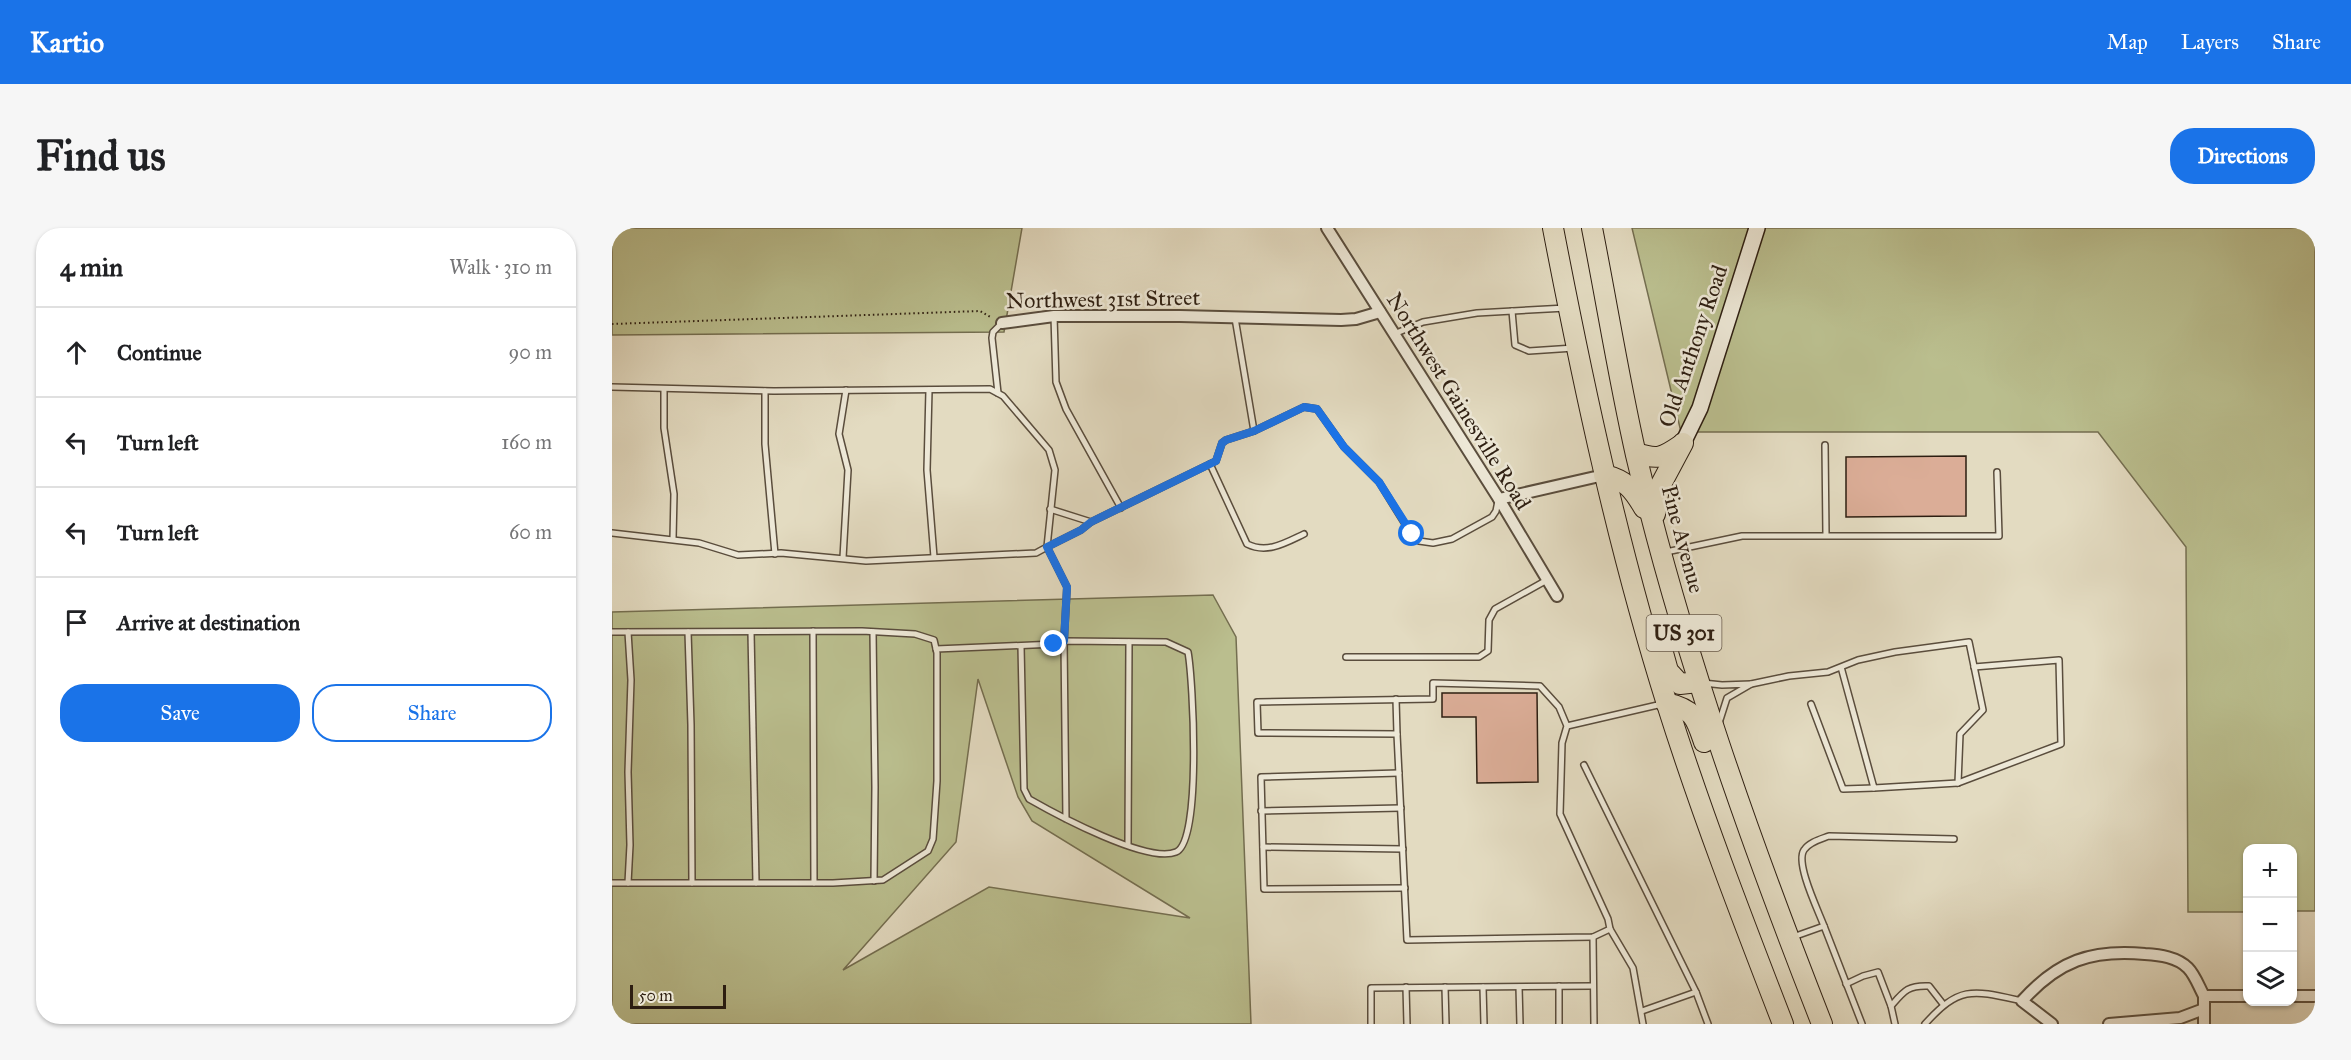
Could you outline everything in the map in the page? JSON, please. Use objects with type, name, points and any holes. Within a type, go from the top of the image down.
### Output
[{"type":"highway","name":"US 301","points":[[1553,228],[1604,475],[1628,571],[1666,703],[1716,848],[1783,1024]]},
{"type":"highway","name":"Pine Avenue","points":[[1592,228],[1636,453],[1653,523],[1698,682],[1767,882],[1822,1024]]},
{"type":"highway","points":[[1636,453],[1651,458],[1662,458],[1683,443]]},
{"type":"highway","points":[[1653,523],[1659,488],[1683,443]]},
{"type":"highway","points":[[1604,475],[1618,478],[1634,491],[1653,523]]},
{"type":"highway","points":[[1628,571],[1638,575],[1645,587],[1668,671],[1680,684],[1698,682]]},
{"type":"highway","points":[[1666,703],[1683,706],[1696,718],[1746,860],[1767,882]]},
{"type":"street","name":"Northwest Gainesville Road","points":[[1327,228],[1557,596]]},
{"type":"street","name":"Old Anthony Road","points":[[1683,443],[1700,408],[1756,228]]},
{"type":"street","name":"Northwest 31st Street","points":[[1002,323],[1054,316],[1341,320],[1356,319],[1380,312]]},
{"type":"street","points":[[1499,500],[1604,475]]},
{"type":"street","points":[[2052,1024],[2022,1001],[2038,983],[2073,961],[2105,952],[2161,955],[2178,961],[2189,969],[2204,996],[2204,1024]]},
{"type":"street","points":[[2204,996],[2243,996]]},
{"type":"street","points":[[2297,996],[2315,996]]},
{"type":"street","points":[[2109,1024],[2180,1018],[2204,1009]]},
{"type":"lane","points":[[1394,334],[1423,322],[1477,313],[1568,308]]},
{"type":"lane","points":[[1512,311],[1515,345],[1529,351],[1576,348]]},
{"type":"lane","points":[[1054,316],[1056,382],[1066,409],[1121,508]]},
{"type":"lane","points":[[1235,318],[1254,431]]},
{"type":"lane","points":[[998,393],[992,338],[993,332],[1002,323]]},
{"type":"lane","points":[[612,387],[765,391],[990,389],[1004,396],[1050,450],[1055,470],[1047,547],[1067,587],[1064,641],[1066,819]]},
{"type":"lane","points":[[664,388],[664,429],[674,494],[673,539]]},
{"type":"lane","points":[[843,558],[848,470],[839,434],[846,390]]},
{"type":"lane","points":[[929,390],[927,470],[934,557]]},
{"type":"lane","points":[[765,391],[765,444],[775,554]]},
{"type":"lane","points":[[612,533],[699,543],[738,555],[775,554],[866,561],[1035,553],[1081,530],[1091,522],[1210,464],[1218,459],[1222,443],[1254,431],[1304,407],[1317,409],[1344,447],[1379,482],[1412,534],[1419,540],[1441,542],[1466,532],[1494,514],[1499,500]]},
{"type":"lane","points":[[1825,446],[1826,535]]},
{"type":"lane","points":[[1210,464],[1247,544],[1258,550],[1280,545],[1304,534]]},
{"type":"lane","points":[[1662,553],[1742,536],[1999,536],[1997,472]]},
{"type":"lane","points":[[1050,509],[1091,522]]},
{"type":"lane","points":[[1346,657],[1479,657],[1488,651],[1489,620],[1496,609],[1547,580]]},
{"type":"lane","points":[[813,631],[814,883]]},
{"type":"lane","points":[[612,632],[873,632],[915,634],[934,640],[936,649],[937,781],[933,839],[928,851],[883,880],[756,884],[612,883]]},
{"type":"lane","points":[[628,632],[631,680],[628,883]]},
{"type":"lane","points":[[688,632],[692,883]]},
{"type":"lane","points":[[751,632],[756,884]]},
{"type":"lane","points":[[873,632],[874,881]]},
{"type":"lane","points":[[936,649],[1054,644],[1064,641],[1166,642],[1188,652],[1192,674],[1191,824],[1186,842],[1179,852],[1162,856],[1087,831],[1029,800],[1024,789],[1021,646]]},
{"type":"lane","points":[[1128,844],[1129,642]]},
{"type":"lane","points":[[1698,682],[1722,685],[1751,684],[1789,676],[1828,672],[1895,651],[1969,642],[1983,710],[1959,734],[1958,783]]},
{"type":"lane","points":[[1811,704],[1843,789],[1958,783],[2061,744],[2060,660],[1974,668]]},
{"type":"lane","points":[[1841,667],[1874,788]]},
{"type":"lane","points":[[1397,734],[1258,733],[1257,702],[1433,699],[1433,683],[1540,686],[1559,707],[1567,726],[1562,743],[1560,814],[1610,928],[1633,968],[1643,1024]]},
{"type":"lane","points":[[1717,739],[1719,720],[1727,699],[1751,684]]},
{"type":"lane","points":[[1396,699],[1407,940],[1593,938],[1610,928]]},
{"type":"lane","points":[[1567,726],[1666,703]]},
{"type":"lane","points":[[1584,765],[1696,992],[1708,1024]]},
{"type":"lane","points":[[1399,773],[1261,777],[1264,889],[1405,888]]},
{"type":"lane","points":[[1261,811],[1401,808]]},
{"type":"lane","points":[[1862,1024],[1800,861],[1804,849],[1813,842],[1829,837],[1954,839]]},
{"type":"lane","points":[[1263,847],[1403,849]]},
{"type":"lane","points":[[1788,938],[1824,926]]},
{"type":"lane","points":[[1593,938],[1594,1024]]},
{"type":"lane","points":[[1846,984],[1878,972],[1895,1024]]},
{"type":"lane","points":[[1559,986],[1559,1024]]},
{"type":"lane","points":[[1371,1024],[1371,988],[1592,986]]},
{"type":"lane","points":[[1891,1006],[1904,992],[1915,986],[1929,986],[1942,1004]]},
{"type":"lane","points":[[1406,987],[1407,1024]]},
{"type":"lane","points":[[1444,987],[1446,1024]]},
{"type":"lane","points":[[1483,987],[1484,1024]]},
{"type":"lane","points":[[1519,987],[1520,1024]]},
{"type":"lane","points":[[1642,1011],[1696,992]]},
{"type":"lane","points":[[1925,1024],[1942,1004],[1962,994],[1978,993],[2022,1001]]},
{"type":"path","name":"Northwest 31st Street","points":[[612,324],[980,311],[1002,323]]},
{"type":"green space","points":[[612,228],[1022,228],[1004,332],[612,335]]},
{"type":"green space","points":[[1632,228],[1750,228],[1694,405],[1681,432]]},
{"type":"green space","points":[[1764,228],[2315,228],[2315,911],[2297,911],[2297,844],[2243,844],[2243,912],[2188,912],[2186,547],[2098,432],[1696,432]]},
{"type":"green space","points":[[1213,595],[1236,637],[1251,1024],[612,1024],[612,612]],"holes":[[[978,679],[1018,797],[1032,821],[1190,918],[989,887],[843,970],[956,842]]]},
{"type":"building","points":[[1966,456],[1966,516],[1846,517],[1846,457]]},
{"type":"building","points":[[1442,693],[1537,693],[1538,782],[1477,783],[1476,717],[1442,717]]},
{"type":"route","points":[[1054,644],[1064,641],[1067,587],[1047,547],[1081,530],[1091,522],[1216,461],[1220,454],[1220,447],[1226,440],[1254,431],[1304,407],[1317,409],[1344,447],[1379,482],[1412,534]]}]
